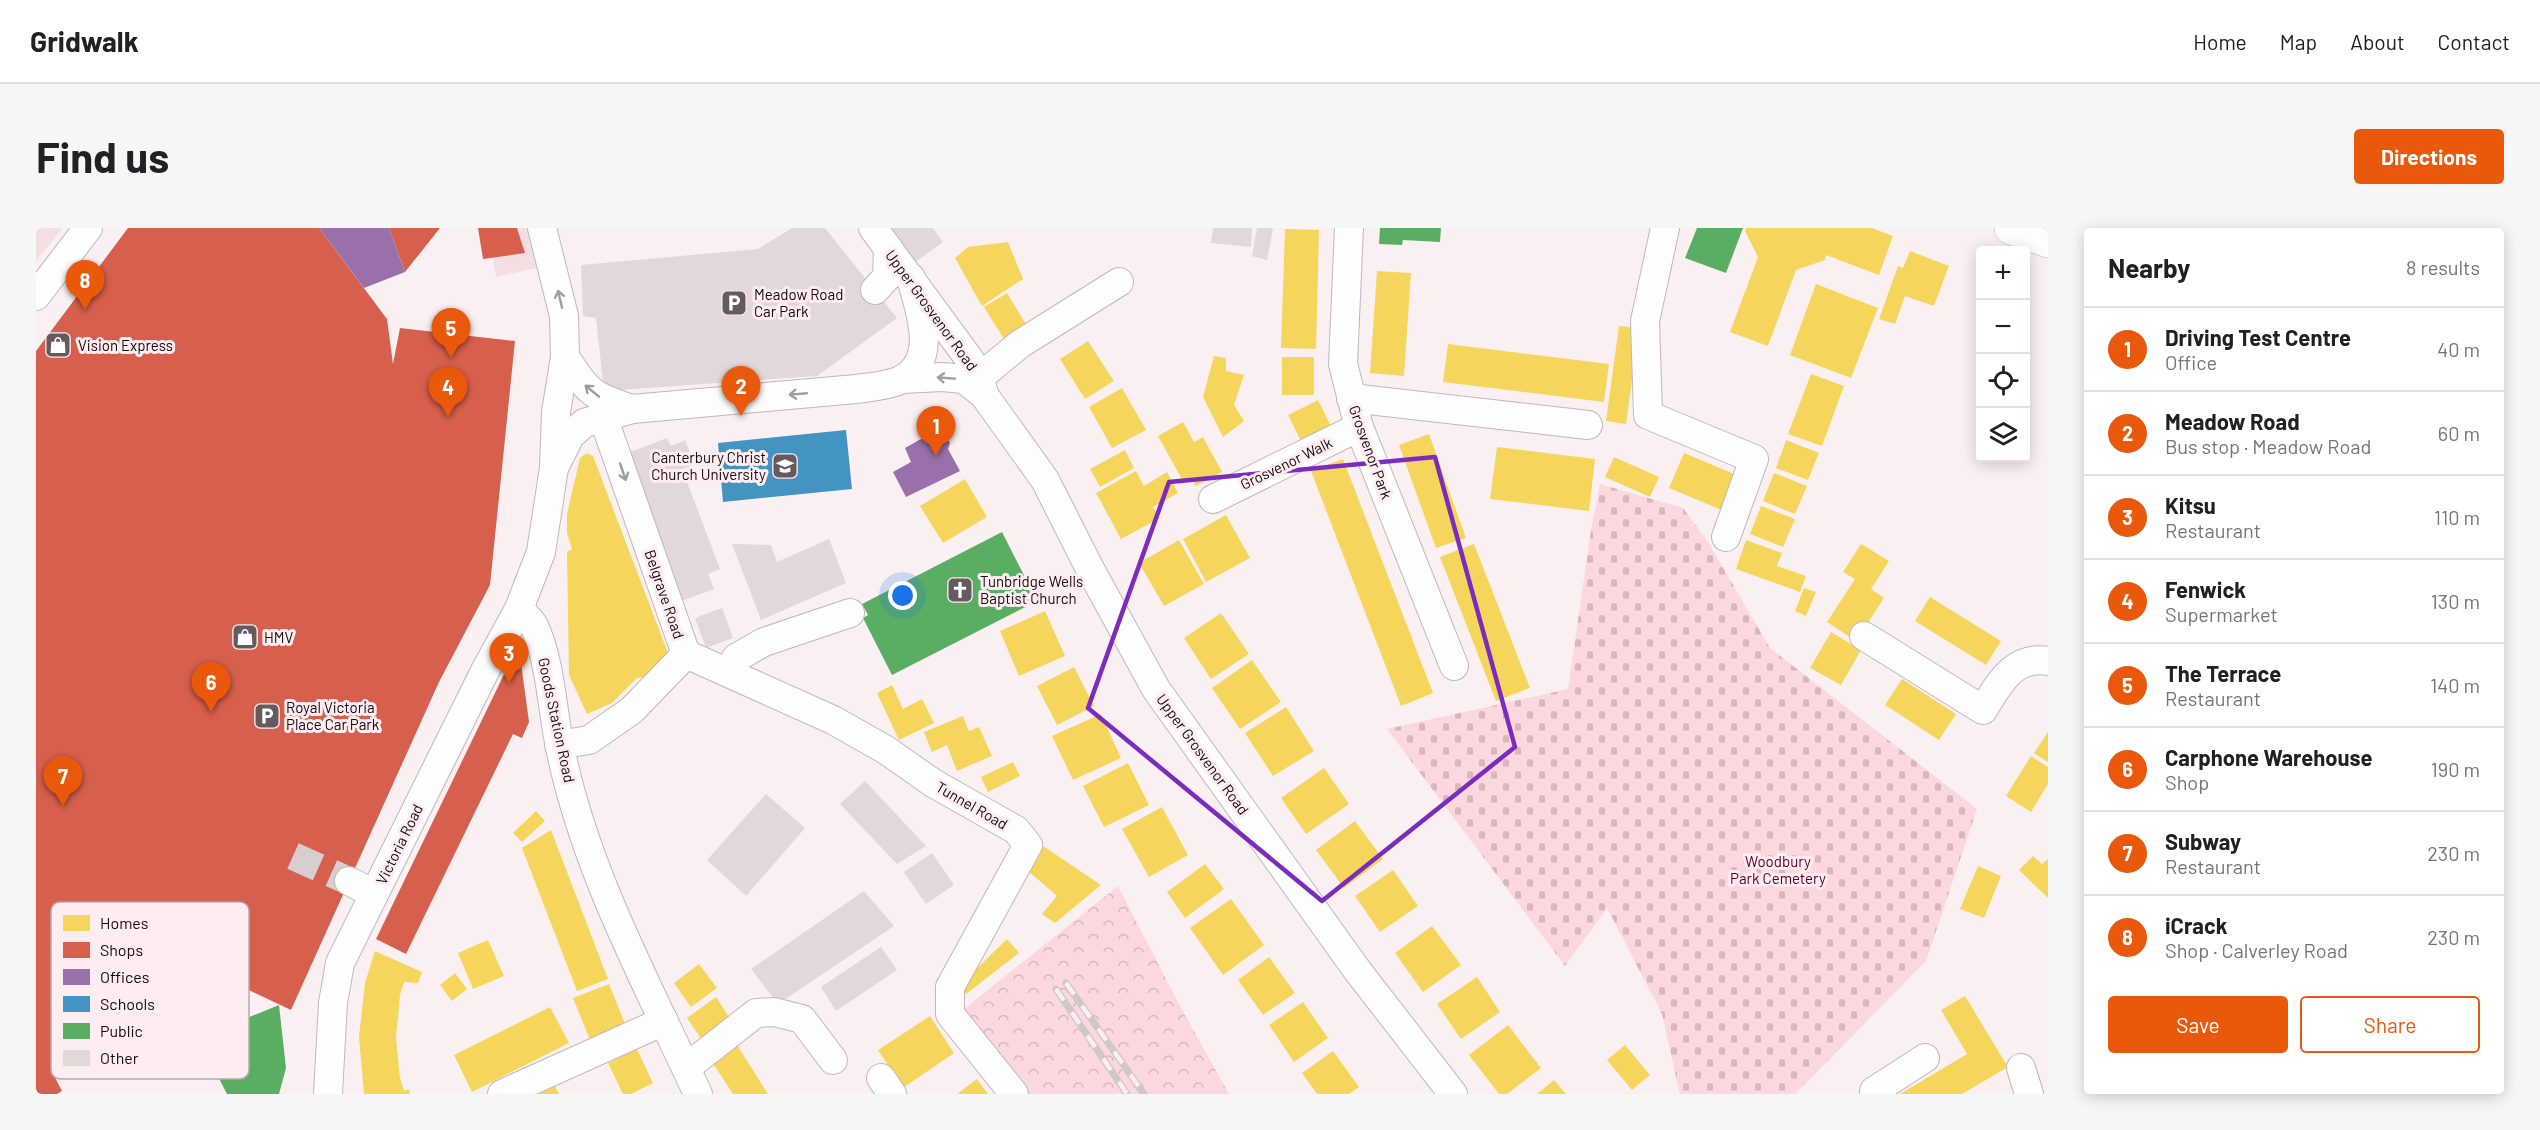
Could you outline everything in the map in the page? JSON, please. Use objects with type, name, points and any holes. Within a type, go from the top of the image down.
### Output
[{"type":"highway","points":[[2011,228],[2048,241]]},
{"type":"street","points":[[36,296],[88,228]]},
{"type":"street","points":[[519,609],[542,552],[554,468],[556,412],[565,357],[564,316],[542,228]]},
{"type":"street","name":"Grosvenor Park","points":[[1349,228],[1343,364],[1351,398],[1359,427],[1454,666]]},
{"type":"street","points":[[1665,228],[1645,321],[1648,415],[1754,459],[1726,537]]},
{"type":"street","points":[[875,290],[888,277],[880,238]]},
{"type":"street","name":"Upper Grosvenor Road","points":[[880,238],[953,334],[982,386],[1045,480],[1090,569],[1156,689],[1357,970],[1453,1094]]},
{"type":"street","points":[[902,379],[919,363],[924,340],[911,278]]},
{"type":"street","points":[[982,386],[1020,344],[1119,282]]},
{"type":"street","points":[[565,357],[584,386],[599,398],[632,409]]},
{"type":"street","name":"Upper Grosvenor Road","points":[[632,409],[688,395],[866,387],[887,385],[902,379],[942,377],[964,380],[982,386]]},
{"type":"street","points":[[1351,398],[1588,425]]},
{"type":"street","points":[[554,468],[570,435],[584,423],[632,409]]},
{"type":"street","name":"Belgrave Road","points":[[560,745],[589,740],[632,710],[686,654],[603,417]]},
{"type":"street","name":"Grosvenor Walk","points":[[1213,499],[1359,427]]},
{"type":"street","name":"Goods Station Road","points":[[519,609],[533,624],[542,646],[560,745],[579,822],[612,908],[698,1094]]},
{"type":"street","name":"Victoria Road","points":[[327,1094],[331,1026],[340,963],[480,681],[519,609]]},
{"type":"street","points":[[727,672],[736,658],[764,642],[850,612]]},
{"type":"street","points":[[1864,636],[1983,710],[2010,670],[2031,660],[2048,661]]},
{"type":"street","name":"Tunnel Road","points":[[686,654],[850,730],[933,783],[1016,830],[1028,845],[950,987],[950,1014],[1014,1094]]},
{"type":"street","points":[[349,881],[375,894]]},
{"type":"street","points":[[686,1068],[756,1013],[774,1012],[802,1019],[833,1060]]},
{"type":"street","points":[[502,1094],[664,1021]]},
{"type":"street","points":[[1876,1094],[1874,1091],[1925,1058]]},
{"type":"highlighted area","points":[[1435,457],[1515,747],[1322,901],[1088,708],[1169,482]]},
{"type":"shaded area","points":[[36,228],[63,228],[36,261]]},
{"type":"shaded area","points":[[488,228],[534,228],[550,265],[496,277]]},
{"type":"green space","name":"Woodbury Park Cemetery","points":[[1600,484],[1683,508],[1708,542],[1770,648],[1977,809],[1926,961],[1795,1094],[1680,1094],[1662,1014],[1607,908],[1565,966],[1387,729],[1568,689]]},
{"type":"green space","points":[[1118,886],[1229,1094],[1026,1094],[959,1013]]},
{"type":"building: Homes","points":[[1746,228],[1872,228],[1893,236],[1879,275],[1826,255],[1825,260],[1796,270],[1768,346],[1730,332],[1758,257],[1745,231]]},
{"type":"building: Homes","points":[[1285,229],[1319,230],[1316,349],[1281,348]]},
{"type":"building: Homes","points":[[1008,242],[1023,279],[982,306],[955,258],[968,247]]},
{"type":"building: Homes","points":[[1910,251],[1949,266],[1934,306],[1905,296],[1895,324],[1879,319],[1898,266],[1903,268]]},
{"type":"building: Homes","points":[[1377,271],[1411,273],[1404,376],[1370,373]]},
{"type":"building: Homes","points":[[1816,284],[1878,308],[1851,378],[1790,355]]},
{"type":"building: Homes","points":[[1007,293],[1032,334],[1009,347],[984,307]]},
{"type":"building: Homes","points":[[1619,326],[1639,328],[1626,424],[1606,421]]},
{"type":"building: Homes","points":[[1088,341],[1114,381],[1085,399],[1060,359]]},
{"type":"building: Homes","points":[[1448,344],[1609,364],[1604,402],[1443,382]]},
{"type":"building: Homes","points":[[1214,356],[1226,358],[1226,371],[1244,375],[1234,405],[1244,421],[1223,437],[1203,397]]},
{"type":"building: Homes","points":[[1282,357],[1314,357],[1314,395],[1282,395]]},
{"type":"building: Homes","points":[[1811,374],[1844,386],[1822,446],[1788,434]]},
{"type":"building: Homes","points":[[1122,388],[1146,430],[1112,448],[1089,407]]},
{"type":"building: Homes","points":[[1318,400],[1332,428],[1302,443],[1288,415]]},
{"type":"building: Homes","points":[[1183,422],[1194,442],[1203,437],[1222,472],[1196,486],[1192,479],[1184,483],[1158,436]]},
{"type":"building: Homes","points":[[1429,434],[1466,538],[1436,548],[1399,445]]},
{"type":"building: Homes","points":[[1786,440],[1819,453],[1808,480],[1776,468]]},
{"type":"building: Homes","points":[[1497,447],[1595,459],[1589,511],[1490,499]]},
{"type":"building: Homes","points":[[1125,450],[1134,468],[1100,487],[1090,469]]},
{"type":"building: Homes","points":[[587,453],[593,456],[668,653],[645,677],[637,678],[612,703],[587,714],[569,675],[567,552],[572,549],[567,533],[567,514],[580,458]]},
{"type":"building: Homes","points":[[1684,453],[1739,476],[1724,511],[1669,488]]},
{"type":"building: Homes","points":[[1614,457],[1659,477],[1650,497],[1605,477]]},
{"type":"building: Homes","points":[[1343,459],[1433,693],[1401,706],[1311,471]]},
{"type":"building: Homes","points":[[1136,471],[1144,486],[1167,472],[1178,493],[1153,507],[1160,518],[1121,539],[1096,493]]},
{"type":"building: Homes","points":[[1774,473],[1807,486],[1795,514],[1763,501]]},
{"type":"building: Homes","points":[[965,479],[987,517],[943,543],[920,506]]},
{"type":"building: Homes","points":[[1761,506],[1795,519],[1783,547],[1750,534]]},
{"type":"building: Homes","points":[[1226,515],[1250,558],[1206,582],[1183,539]]},
{"type":"building: Homes","points":[[1179,540],[1204,584],[1164,606],[1139,563]]},
{"type":"building: Homes","points":[[1746,540],[1782,553],[1777,566],[1806,576],[1800,592],[1736,569]]},
{"type":"building: Homes","points":[[1474,544],[1530,688],[1496,701],[1440,557]]},
{"type":"building: Homes","points":[[1861,544],[1889,561],[1871,589],[1884,598],[1856,641],[1827,622],[1855,579],[1843,572]]},
{"type":"building: Homes","points":[[1804,588],[1816,592],[1806,616],[1795,611]]},
{"type":"building: Homes","points":[[1930,597],[2001,641],[1986,665],[1915,621]]},
{"type":"building: Homes","points":[[1045,611],[1065,656],[1019,676],[1000,631]]},
{"type":"building: Homes","points":[[1221,613],[1249,654],[1211,679],[1184,638]]},
{"type":"building: Homes","points":[[1831,632],[1861,650],[1841,685],[1810,668]]},
{"type":"building: Homes","points":[[1252,660],[1281,702],[1240,729],[1212,688]]},
{"type":"building: Homes","points":[[1074,667],[1094,706],[1057,725],[1037,686]]},
{"type":"building: Homes","points":[[1902,679],[1956,714],[1939,740],[1885,705]]},
{"type":"building: Homes","points":[[892,685],[903,709],[922,699],[934,723],[899,740],[877,693]]},
{"type":"building: Homes","points":[[1286,707],[1314,751],[1273,776],[1245,733]]},
{"type":"building: Homes","points":[[1101,714],[1121,758],[1073,780],[1052,736]]},
{"type":"building: Homes","points":[[963,716],[969,731],[979,727],[992,756],[957,771],[947,745],[932,752],[924,732]]},
{"type":"building: Homes","points":[[2048,732],[2048,762],[2034,753]]},
{"type":"building: Homes","points":[[2031,756],[2048,767],[2048,784],[2031,812],[2006,796]]},
{"type":"building: Homes","points":[[1013,762],[1020,776],[988,792],[981,777]]},
{"type":"building: Homes","points":[[1128,763],[1149,805],[1104,827],[1083,786]]},
{"type":"building: Homes","points":[[1324,768],[1349,804],[1306,834],[1281,798]]},
{"type":"building: Homes","points":[[1162,807],[1188,855],[1149,877],[1122,829]]},
{"type":"building: Homes","points":[[536,811],[545,821],[522,842],[513,833]]},
{"type":"building: Homes","points":[[1355,821],[1383,859],[1344,888],[1316,850]]},
{"type":"building: Homes","points":[[551,830],[608,979],[577,991],[522,848]]},
{"type":"building: Homes","points":[[1043,846],[1101,885],[1055,923],[1042,914],[1057,896],[1027,870]]},
{"type":"building: Homes","points":[[2033,856],[2042,864],[2048,859],[2048,898],[2019,870]]},
{"type":"building: Homes","points":[[1205,864],[1224,889],[1185,918],[1167,892]]},
{"type":"building: Homes","points":[[1978,866],[2001,876],[1984,918],[1960,909]]},
{"type":"building: Homes","points":[[1393,870],[1418,906],[1380,932],[1355,896]]},
{"type":"building: Homes","points":[[1231,899],[1264,945],[1223,975],[1190,928]]},
{"type":"building: Homes","points":[[1432,926],[1461,965],[1423,992],[1395,953]]},
{"type":"building: Homes","points":[[1007,939],[1019,953],[966,994],[960,985]]},
{"type":"building: Homes","points":[[488,940],[504,976],[473,989],[458,953]]},
{"type":"building: Homes","points":[[375,951],[422,972],[418,983],[404,982],[400,995],[396,1038],[400,1078],[404,1091],[409,1089],[410,1094],[364,1094],[359,1037],[365,983]]},
{"type":"building: Homes","points":[[1269,957],[1295,993],[1263,1015],[1238,980]]},
{"type":"building: Homes","points":[[699,964],[717,988],[691,1007],[674,983]]},
{"type":"building: Homes","points":[[455,973],[467,989],[452,1001],[440,985]]},
{"type":"building: Homes","points":[[1477,977],[1500,1012],[1461,1039],[1437,1004]]},
{"type":"building: Homes","points":[[609,984],[626,1026],[590,1040],[573,998]]},
{"type":"building: Homes","points":[[1965,996],[2008,1067],[1962,1094],[1900,1094],[1967,1054],[1941,1010]]},
{"type":"building: Homes","points":[[716,997],[733,1023],[704,1043],[687,1018]]},
{"type":"building: Homes","points":[[1303,1002],[1328,1038],[1294,1062],[1269,1025]]},
{"type":"building: Homes","points":[[550,1007],[569,1043],[472,1092],[454,1055]]},
{"type":"building: Homes","points":[[930,1016],[954,1053],[903,1088],[878,1050]]},
{"type":"building: Homes","points":[[1508,1025],[1541,1068],[1507,1094],[1499,1094],[1469,1055]]},
{"type":"building: Homes","points":[[734,1040],[768,1094],[733,1094],[708,1056]]},
{"type":"building: Homes","points":[[1625,1045],[1650,1075],[1632,1090],[1607,1060]]},
{"type":"building: Homes","points":[[637,1049],[653,1083],[631,1094],[623,1094],[608,1063]]},
{"type":"building: Homes","points":[[1333,1051],[1359,1087],[1349,1094],[1317,1094],[1302,1073]]},
{"type":"building: Homes","points":[[977,1079],[988,1094],[957,1094]]},
{"type":"building: Homes","points":[[552,1080],[559,1094],[525,1094]]},
{"type":"building: Homes","points":[[1554,1080],[1566,1094],[1537,1094]]},
{"type":"building: Shops","name":"Royal Victoria Place Car Park","points":[[128,228],[319,228],[387,319],[393,364],[400,328],[515,341],[490,585],[439,682],[291,1010],[249,990],[249,902],[51,902],[51,1079],[56,1079],[62,1091],[57,1094],[36,1094],[36,351]]},
{"type":"building: Shops","points":[[389,228],[440,228],[405,272]]},
{"type":"building: Shops","points":[[478,228],[517,228],[525,253],[483,259]]},
{"type":"building: Shops","points":[[515,661],[521,663],[529,722],[522,738],[513,734],[406,954],[376,939],[509,664]]},
{"type":"building: Offices","points":[[319,228],[389,228],[405,272],[364,288]]},
{"type":"building: Offices","points":[[937,430],[945,433],[950,443],[948,449],[960,471],[906,497],[893,472],[911,462],[905,448]]},
{"type":"building: Schools","name":"Canterbury Christ Church University","points":[[846,430],[852,489],[723,502],[718,443]]},
{"type":"building: Public","points":[[1380,228],[1441,228],[1440,242],[1403,240],[1402,245],[1379,244]]},
{"type":"building: Public","points":[[1697,228],[1743,228],[1726,273],[1685,258]]},
{"type":"building: Public","points":[[1002,532],[1037,601],[892,675],[863,618],[868,615],[862,604]]},
{"type":"building: Public","points":[[279,1005],[286,1068],[279,1094],[227,1094],[219,1079],[249,1079],[249,1017]]},
{"type":"building: Other","name":"Meadow Road Car Park","points":[[792,228],[825,228],[897,318],[817,376],[604,391],[596,318],[583,316],[581,265],[758,249]]},
{"type":"building: Other","points":[[888,228],[933,228],[943,242],[914,263]]},
{"type":"building: Other","points":[[1213,228],[1252,228],[1251,247],[1211,243]]},
{"type":"building: Other","points":[[1257,228],[1273,228],[1267,260],[1252,256]]},
{"type":"building: Other","points":[[667,438],[671,446],[685,440],[695,465],[682,469],[720,569],[708,574],[714,589],[681,601],[625,454]]},
{"type":"building: Other","points":[[829,539],[846,583],[761,620],[732,544],[771,545],[777,562]]},
{"type":"building: Other","points":[[722,608],[733,638],[706,648],[695,618]]},
{"type":"building: Other","points":[[865,781],[926,846],[897,864],[840,804]]},
{"type":"building: Other","points":[[766,794],[805,828],[746,896],[707,860]]},
{"type":"building: Other","points":[[932,853],[954,885],[926,904],[904,872]]},
{"type":"building: Other","points":[[864,891],[894,926],[778,1004],[751,969]]},
{"type":"building: Other","points":[[881,947],[897,970],[836,1011],[821,987]]},
{"type":"tunnel","points":[[293,856],[349,881]]},
{"type":"railway","points":[[1066,983],[1144,1094]]},
{"type":"railway","points":[[1056,989],[1127,1094]]},
{"type":"place","name":"Meadow Road Car Park","points":[[734,303]]},
{"type":"place","name":"iCrack","points":[[85,310]]},
{"type":"place","name":"Vision Express","points":[[58,345]]},
{"type":"place","name":"The Terrace","points":[[451,358]]},
{"type":"place","name":"Meadow Road","points":[[741,416]]},
{"type":"place","name":"Fenwick","points":[[448,417]]},
{"type":"place","name":"Driving Test Centre","points":[[936,456]]},
{"type":"place","name":"Canterbury Christ Church University","points":[[785,466]]},
{"type":"place","name":"Tunbridge Wells Baptist Church","points":[[960,590]]},
{"type":"place","name":"HMV","points":[[245,637]]},
{"type":"place","name":"Kitsu","points":[[509,683]]},
{"type":"place","name":"Carphone Warehouse","points":[[211,712]]},
{"type":"place","name":"Royal Victoria Place Car Park","points":[[267,716]]},
{"type":"place","name":"Subway","points":[[63,806]]}]
